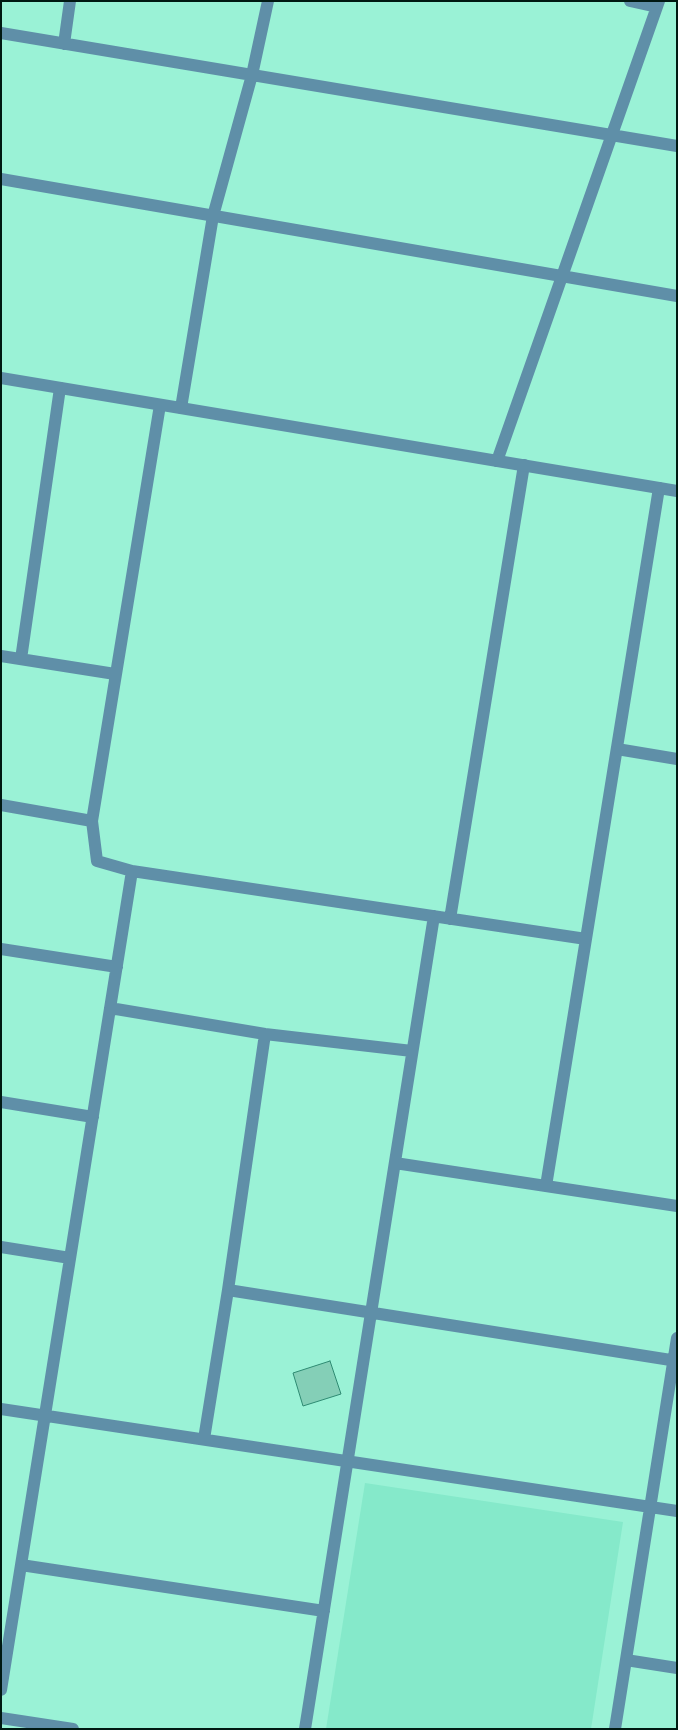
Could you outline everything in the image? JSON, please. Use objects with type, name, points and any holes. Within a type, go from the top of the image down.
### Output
[{"type":"street","points":[[64,44],[70,1]]},
{"type":"street","points":[[181,408],[213,216],[252,75],[268,1]]},
{"type":"street","points":[[497,461],[658,4],[630,1]]},
{"type":"street","points":[[1,33],[677,146]]},
{"type":"street","points":[[1,179],[677,296]]},
{"type":"street","points":[[1,378],[677,491]]},
{"type":"street","points":[[21,659],[60,388]]},
{"type":"street","points":[[160,405],[92,821],[97,861],[132,871],[586,939]]},
{"type":"street","points":[[450,919],[524,465]]},
{"type":"street","points":[[546,1186],[659,488]]},
{"type":"street","points":[[1,656],[115,674]]},
{"type":"street","points":[[617,749],[677,758]]},
{"type":"street","points":[[1,805],[92,821]]},
{"type":"street","points":[[1,1690],[132,871]]},
{"type":"street","points":[[305,1729],[434,916]]},
{"type":"street","points":[[1,949],[117,967]]},
{"type":"street","points":[[110,1008],[265,1034],[412,1051]]},
{"type":"street","points":[[204,1439],[228,1290],[265,1034]]},
{"type":"street","points":[[1,1102],[92,1117]]},
{"type":"street","points":[[395,1163],[677,1206]]},
{"type":"street","points":[[1,1247],[70,1258]]},
{"type":"street","points":[[228,1290],[675,1360]]},
{"type":"street","points":[[615,1729],[677,1338]]},
{"type":"street","points":[[1,1409],[677,1511]]},
{"type":"street","points":[[21,1565],[324,1611]]},
{"type":"street","points":[[626,1660],[677,1668]]},
{"type":"street","points":[[1,1718],[73,1729]]},
{"type":"shaded area","points":[[365,1483],[623,1522],[591,1729],[326,1729]]},
{"type":"building","points":[[330,1361],[341,1394],[303,1406],[293,1373]]}]
